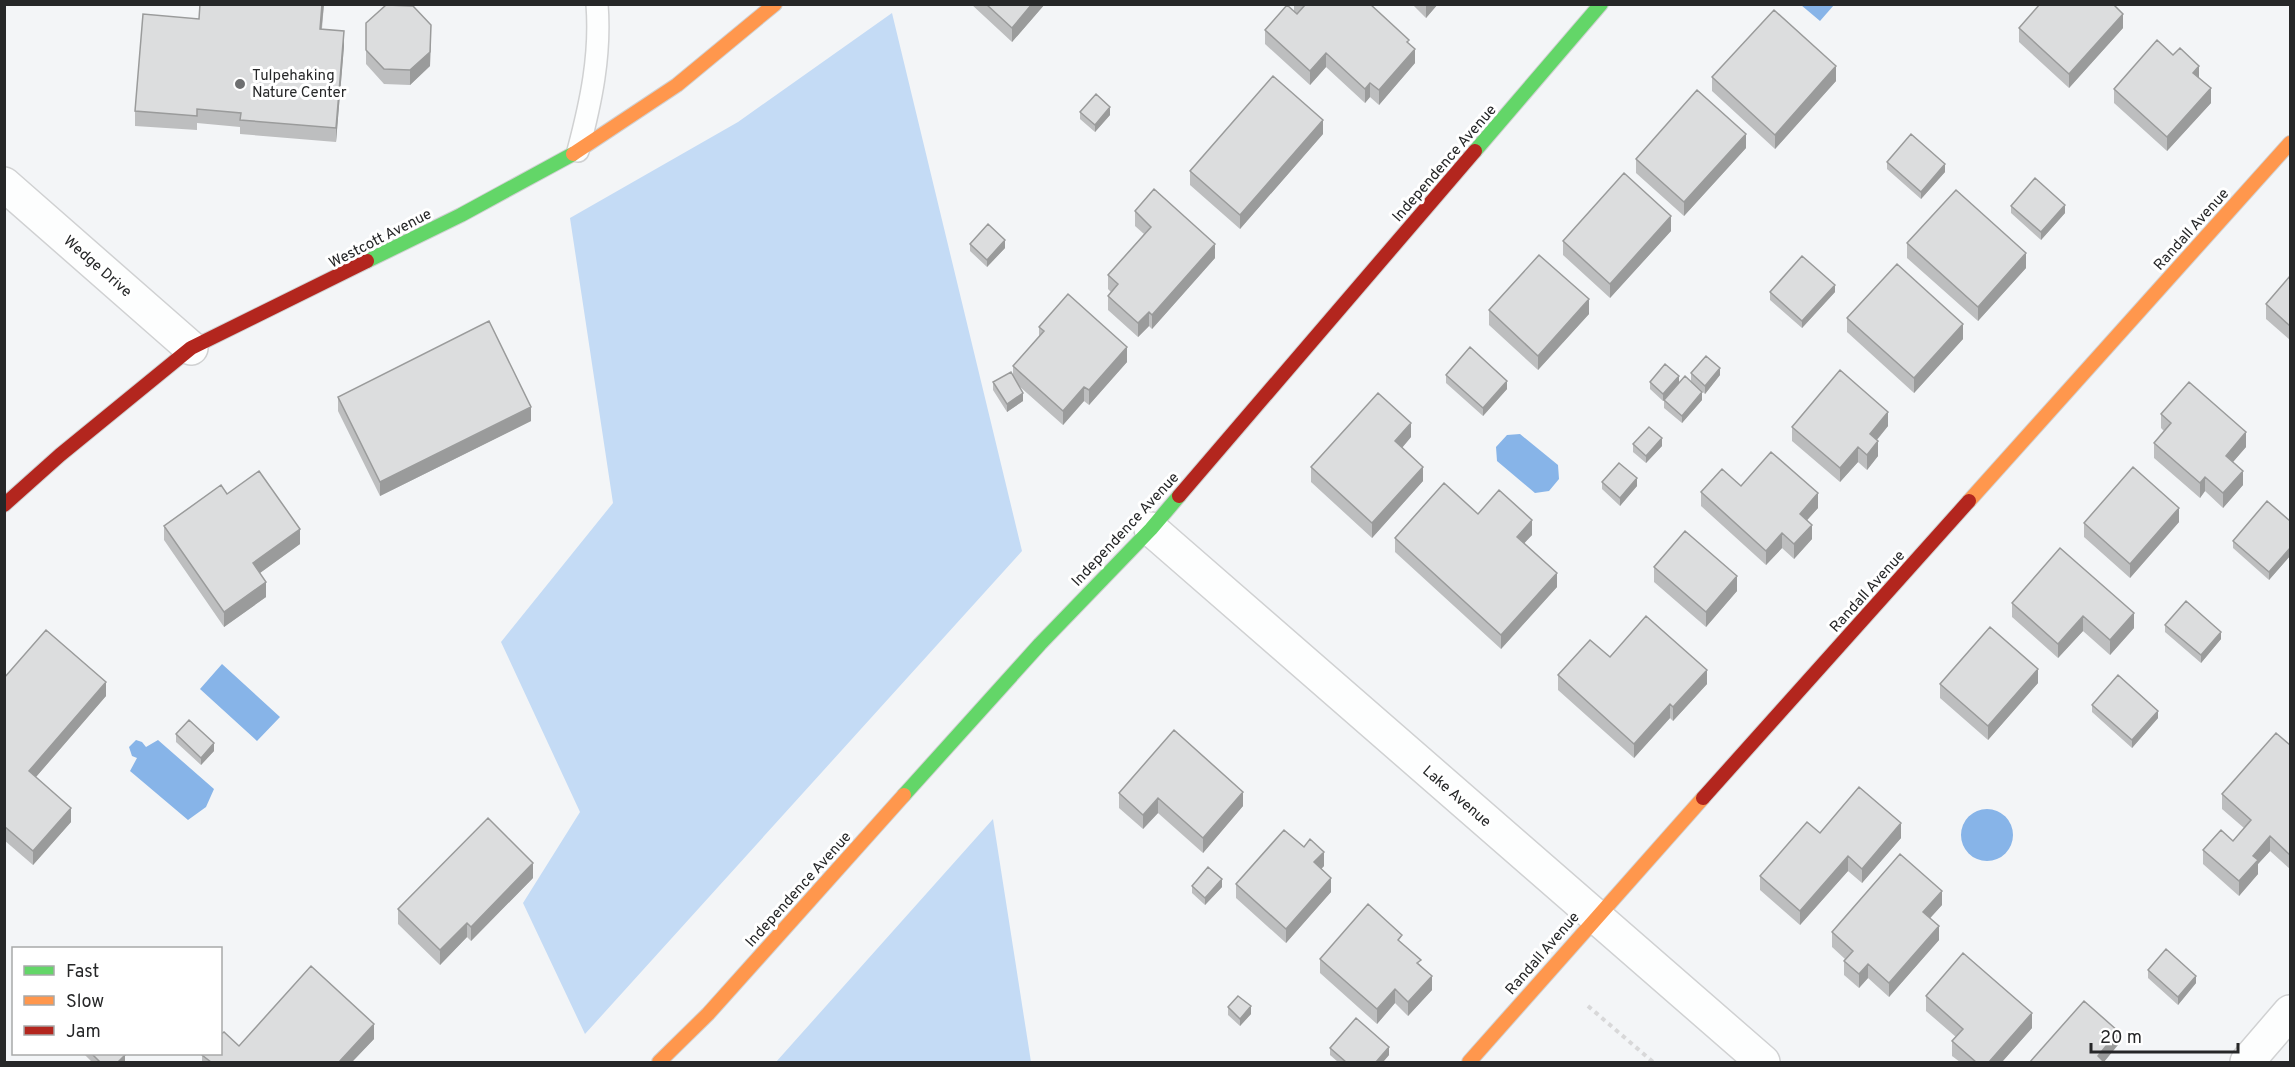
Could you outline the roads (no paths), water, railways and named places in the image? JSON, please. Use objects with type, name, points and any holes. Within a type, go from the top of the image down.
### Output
[{"type":"street","name":"Westcott Avenue","points":[[4,505],[60,455],[191,348],[461,215],[578,151],[677,85],[775,4]]},
{"type":"street","name":"Independence Avenue","points":[[659,1062],[708,1014],[1040,644],[1151,529],[1601,4]]},
{"type":"street","name":"Randall Avenue","points":[[1469,1062],[1596,917],[2290,143]]},
{"type":"street","name":"Wedge Drive","points":[[4,184],[191,348]]},
{"type":"street","name":"Lake Avenue","points":[[1151,529],[1763,1062]]},
{"type":"street","points":[[2247,1062],[2290,1012]]},
{"type":"lane","points":[[578,151],[593,95],[599,32],[597,4]]},
{"type":"water","points":[[1801,5],[1834,5],[1820,21]]},
{"type":"water","points":[[1520,434],[1558,465],[1559,479],[1549,491],[1535,493],[1497,461],[1496,447],[1507,435]]},
{"type":"water","points":[[222,664],[280,717],[257,741],[200,689]]},
{"type":"water","points":[[136,740],[142,742],[146,747],[158,740],[214,789],[206,807],[188,820],[130,771],[137,758],[132,756],[129,747]]},
{"type":"water","points":[[1982,809],[1992,809],[2002,813],[2009,820],[2013,835],[2009,850],[2002,857],[1992,861],[1982,861],[1972,857],[1965,850],[1961,840],[1961,830],[1965,820],[1972,813]]},
{"type":"place","name":"Tulpehaking Nature Center","points":[[240,84]]}]
